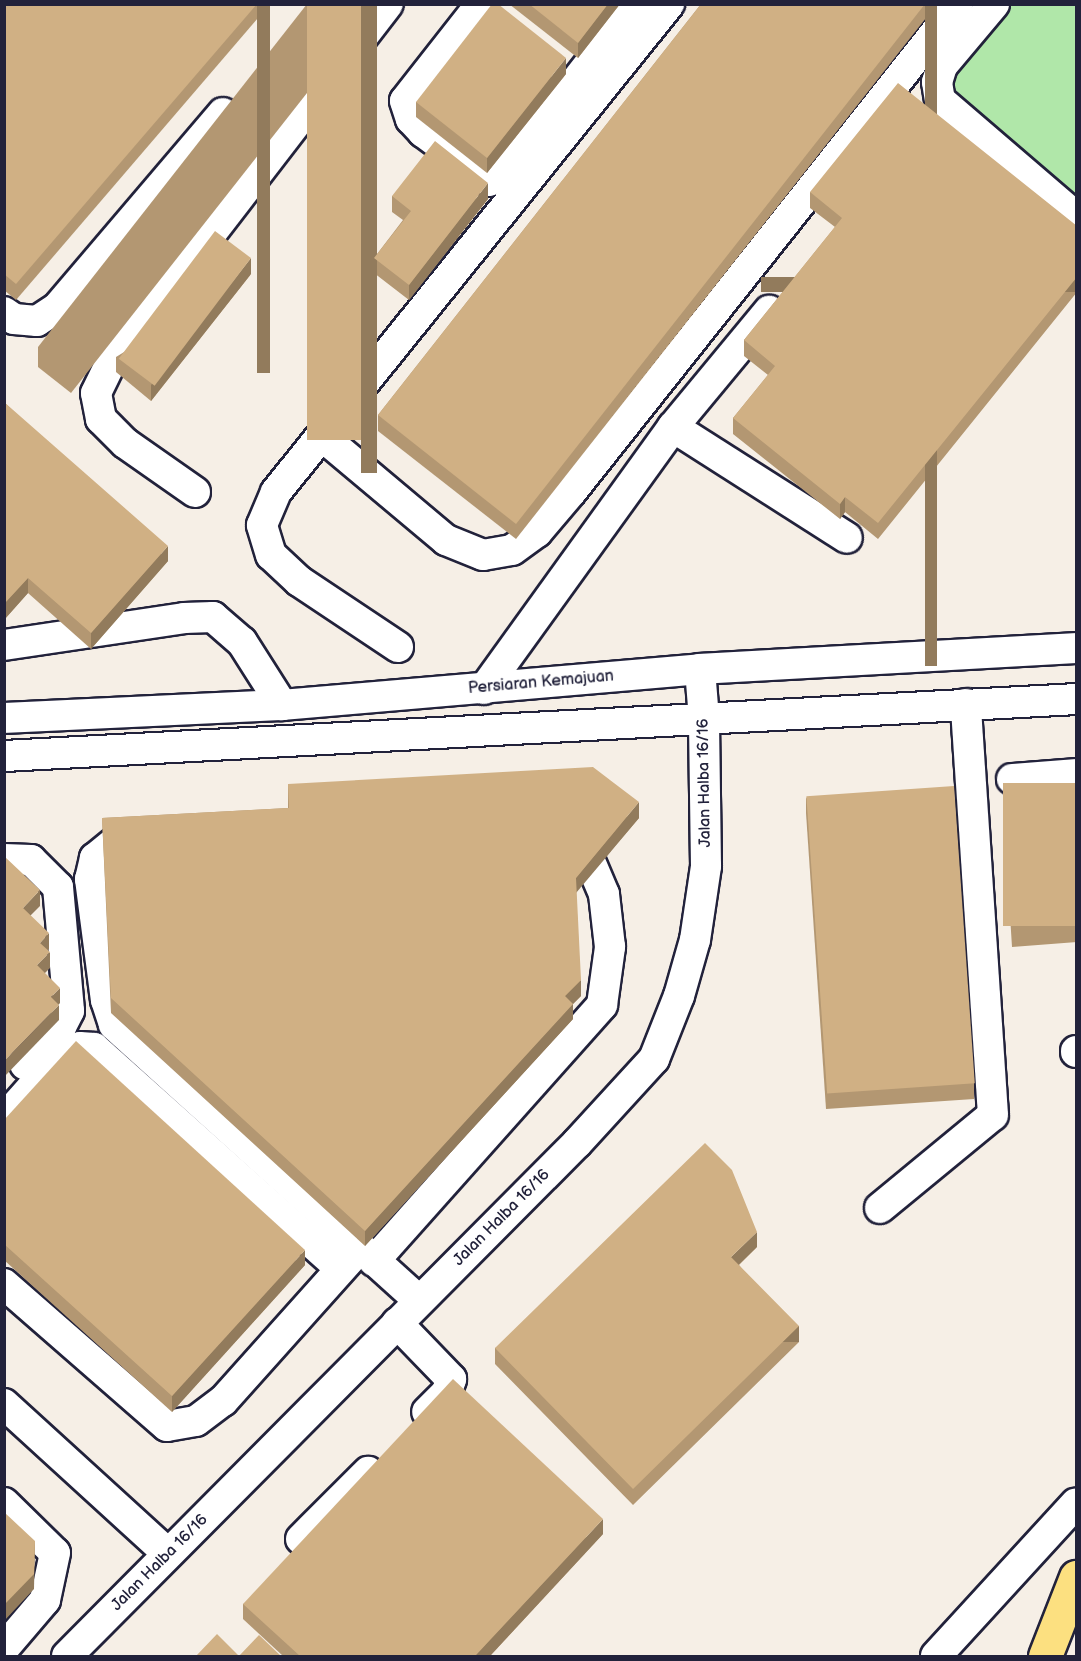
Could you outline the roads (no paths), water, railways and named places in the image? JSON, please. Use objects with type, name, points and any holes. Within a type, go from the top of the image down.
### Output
[{"type":"highway","points":[[1045,1656],[1077,1577]]},
{"type":"highway","points":[[1053,1656],[1077,1633]]},
{"type":"street","points":[[195,492],[117,435],[101,418],[96,393],[109,366],[388,4]]},
{"type":"street","points":[[481,4],[405,101],[411,119],[423,132],[474,174],[489,182],[509,167],[636,4]]},
{"type":"street","points":[[398,647],[299,581],[271,555],[262,525],[276,492],[669,4]]},
{"type":"street","points":[[322,436],[446,540],[483,555],[512,550],[537,532],[571,492],[958,4]]},
{"type":"street","points":[[994,4],[942,66],[937,82],[940,100],[1077,217]]},
{"type":"street","points":[[4,312],[14,319],[37,321],[57,308],[242,91]]},
{"type":"street","points":[[484,689],[673,427],[786,292]]},
{"type":"street","points":[[673,427],[848,538]]},
{"type":"street","points":[[4,645],[184,618],[213,617],[242,642],[282,705]]},
{"type":"street","name":"Persiaran Kemajuan","points":[[4,718],[282,705],[700,669],[1077,648]]},
{"type":"street","name":"Jalan Halba 16/16","points":[[67,1656],[418,1300],[577,1143],[654,1059],[679,996],[695,940],[706,866],[704,718],[700,669]]},
{"type":"street","points":[[4,756],[1077,699]]},
{"type":"street","points":[[880,1208],[993,1115],[966,704]]},
{"type":"street","points":[[1012,779],[1077,774]]},
{"type":"street","points":[[4,1284],[167,1426],[196,1421],[223,1401],[602,1005],[610,947],[604,894],[589,858],[542,824]]},
{"type":"street","points":[[174,837],[115,842],[95,858],[90,879],[106,1000],[114,1025],[358,1259]]},
{"type":"street","points":[[4,859],[31,860],[58,887],[69,1011],[61,1028],[4,1087]]},
{"type":"street","points":[[4,1119],[59,1057],[80,1047],[94,1048],[358,1259],[418,1300]]},
{"type":"street","points":[[301,1539],[447,1392],[451,1378],[397,1323]]},
{"type":"street","points":[[4,1404],[168,1554]]},
{"type":"street","points":[[4,1503],[55,1553],[45,1600],[4,1648]]},
{"type":"street","points":[[936,1656],[1077,1503]]}]
